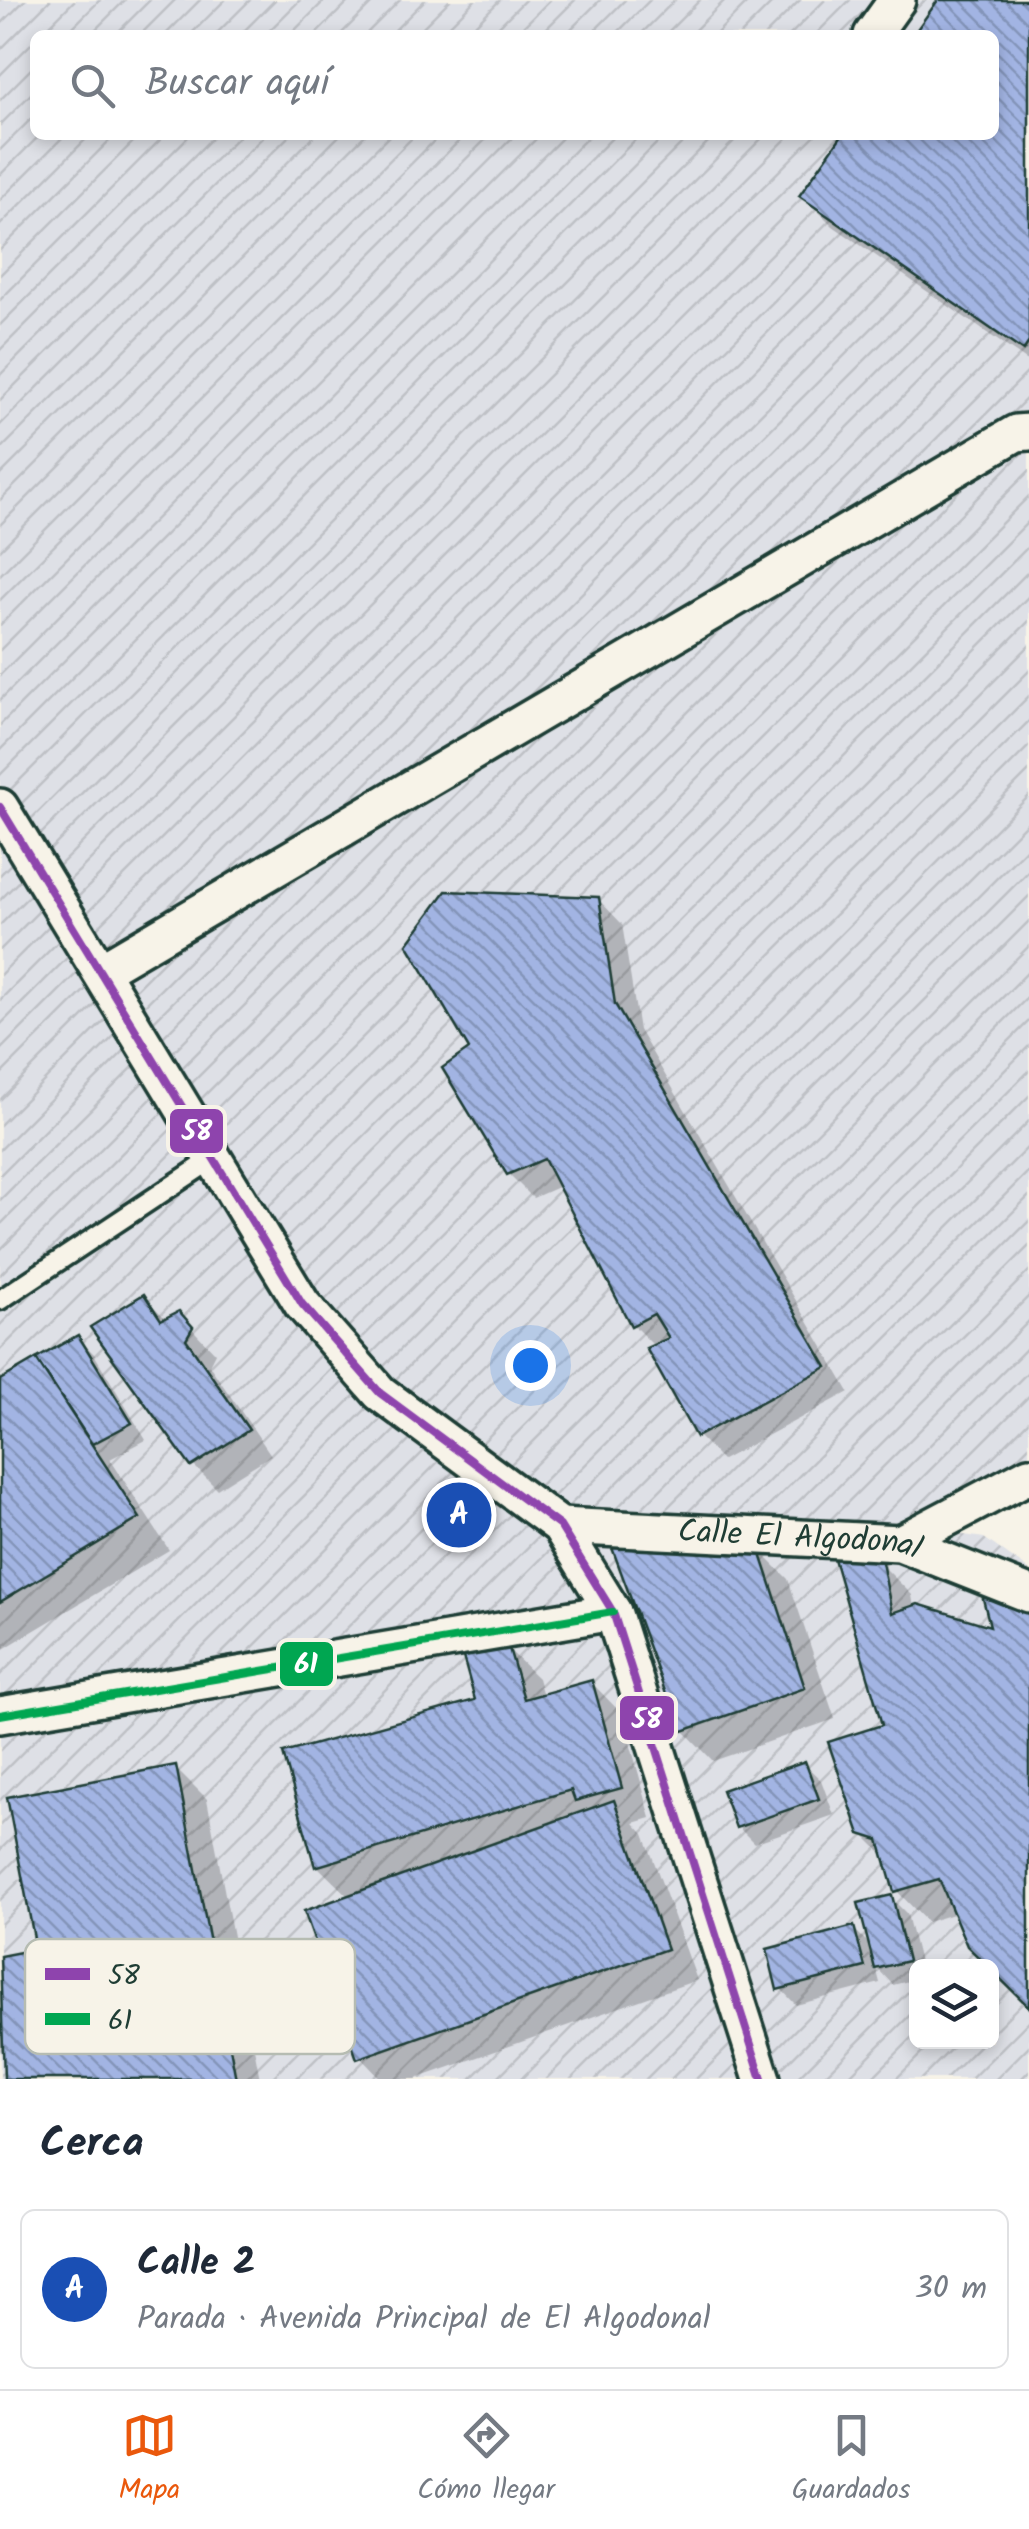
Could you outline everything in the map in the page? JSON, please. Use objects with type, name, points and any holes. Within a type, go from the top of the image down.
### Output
[{"type":"street","points":[[876,30],[897,0]]},
{"type":"street","points":[[102,970],[1023,433]]},
{"type":"street","points":[[0,806],[302,1304],[380,1393],[560,1526],[613,1612],[762,2079]]},
{"type":"street","points":[[900,1544],[1029,1475]]},
{"type":"street","name":"Calle El Algodonal","points":[[560,1526],[900,1544],[1029,1594]]},
{"type":"street","points":[[0,1715],[613,1612]]},
{"type":"lane","points":[[0,1300],[214,1158]]},
{"type":"shaded area","points":[[0,0],[1029,0],[1029,1458],[899,1525],[984,1538],[1029,1570],[1029,2079],[0,2079]]},
{"type":"building","points":[[938,0],[1029,0],[1029,342],[1023,351],[799,196],[838,140],[999,140],[999,30],[917,30]]},
{"type":"building","points":[[446,891],[599,897],[615,1004],[827,1367],[696,1437],[646,1348],[669,1338],[654,1314],[631,1326],[544,1159],[507,1175],[442,1068],[469,1049],[407,944]]},
{"type":"building","points":[[144,1294],[161,1320],[179,1311],[193,1327],[186,1339],[249,1430],[191,1467],[90,1327]]},
{"type":"building","points":[[78,1335],[132,1423],[92,1444],[36,1359]]},
{"type":"building","points":[[36,1359],[140,1518],[0,1602],[0,1380]]},
{"type":"building","points":[[611,1545],[758,1545],[805,1688],[680,1732]]},
{"type":"building","points":[[833,1555],[882,1562],[892,1613],[918,1604],[990,1626],[980,1587],[1029,1610],[1029,2007],[999,1977],[999,1959],[980,1959],[967,1946],[939,1879],[894,1892],[879,1840],[860,1834],[828,1742],[882,1725]]},
{"type":"building","points":[[508,1645],[524,1699],[592,1680],[622,1788],[575,1801],[571,1790],[315,1867],[283,1753],[475,1700],[463,1657]]},
{"type":"building","points":[[805,1761],[819,1799],[736,1828],[722,1790]]},
{"type":"building","points":[[176,1765],[209,1939],[34,1939],[7,1797]]},
{"type":"building","points":[[614,1800],[667,1949],[357,2059],[355,1939],[314,1939],[304,1911]]},
{"type":"building","points":[[892,1895],[908,1961],[875,1969],[858,1903]]},
{"type":"building","points":[[854,1926],[865,1967],[777,1990],[767,1949]]},
{"type":"building","points":[[25,1951],[25,2054],[231,2054],[236,2079],[4,2079],[0,1956]]},
{"type":"transit line","name":"58","points":[[0,807],[302,1304],[380,1393],[560,1526],[613,1612],[762,2079]]},
{"type":"transit line","name":"61","points":[[0,1715],[613,1612]]},
{"type":"place","name":"Calle 2","points":[[459,1515]]}]
